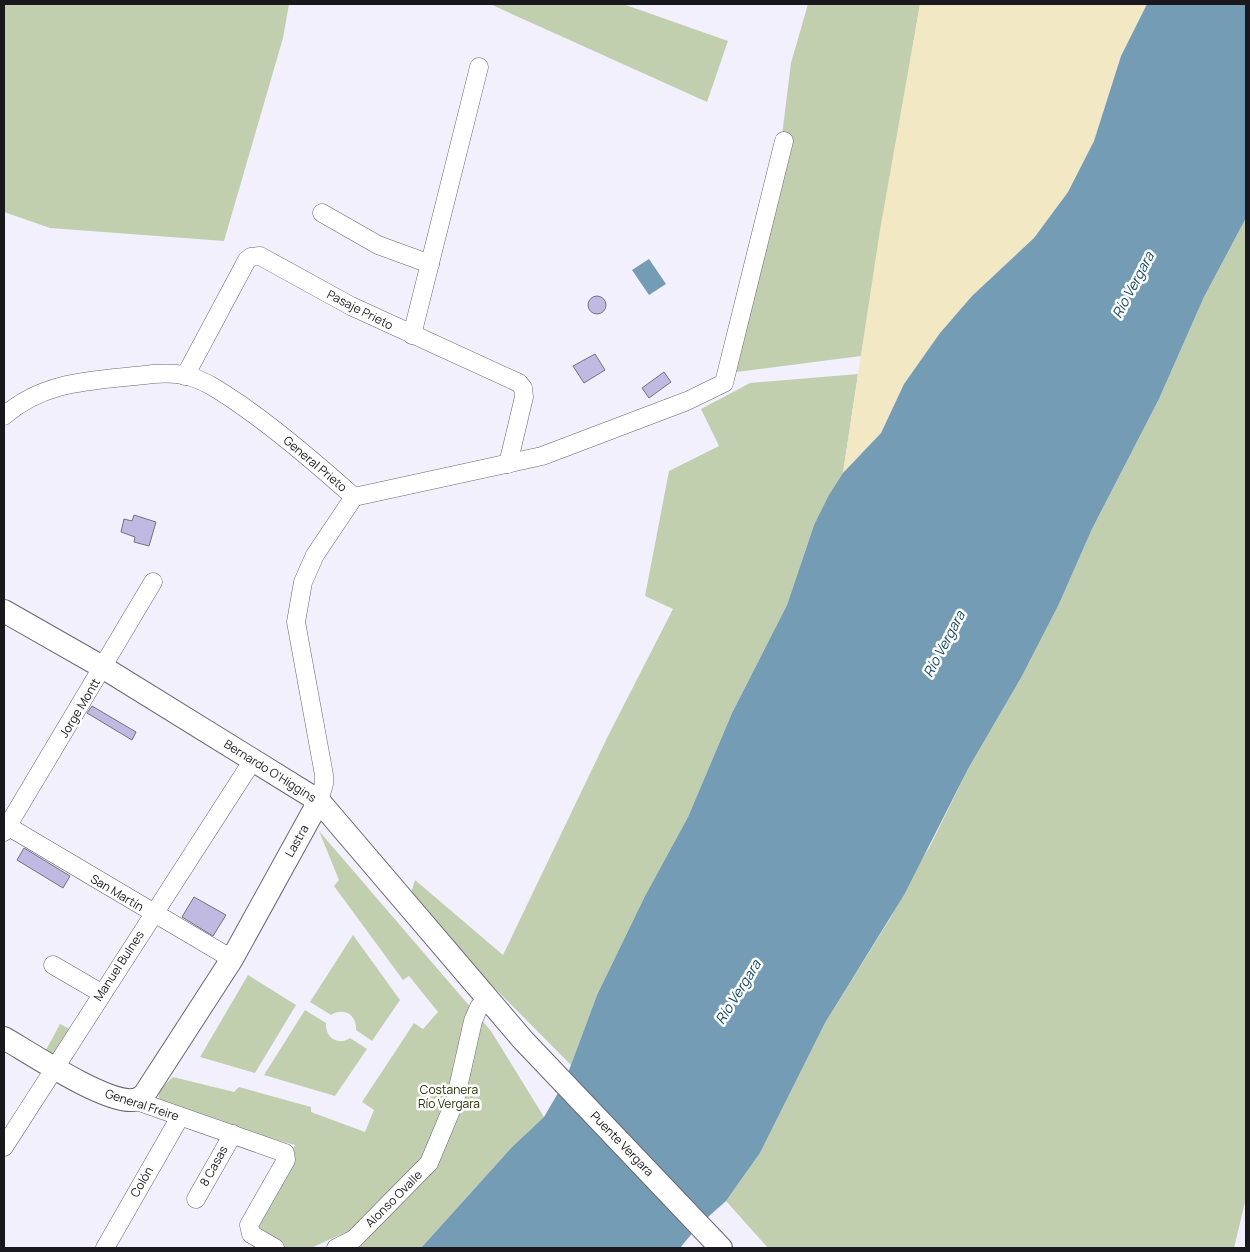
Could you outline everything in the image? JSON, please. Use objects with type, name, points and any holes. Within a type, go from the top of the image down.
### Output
[{"type":"main road","name":"Bernardo O'Higgins","points":[[4,611],[104,668],[319,801],[523,1040]]},
{"type":"main road","name":"Lastra","points":[[134,1100],[144,1095],[151,1085],[232,959],[319,801]]},
{"type":"main road","name":"General Freire","points":[[4,1038],[98,1091],[134,1100]]},
{"type":"main road","name":"Puente Vergara","points":[[523,1040],[721,1248]]},
{"type":"street","points":[[412,335],[479,67]]},
{"type":"street","name":"General Prieto","points":[[4,416],[28,398],[54,386],[153,374],[185,376],[211,386],[247,409],[302,451],[354,497],[542,456],[704,394],[724,383],[784,141]]},
{"type":"street","points":[[322,213],[378,245],[430,264]]},
{"type":"street","name":"Pasaje Prieto","points":[[185,376],[247,260],[254,256],[260,256],[350,306],[522,385],[524,397],[508,464]]},
{"type":"street","name":"Lastra","points":[[319,801],[324,784],[324,775],[296,622],[304,582],[316,555],[354,497]]},
{"type":"street","name":"Jorge Montt","points":[[5,828],[104,668],[154,582]]},
{"type":"street","name":"Manuel Bulnes","points":[[4,1147],[101,993],[253,760]]},
{"type":"street","name":"San Martín","points":[[5,828],[232,959]]},
{"type":"street","points":[[53,965],[101,993]]},
{"type":"street","name":"Alonso Ovalle","points":[[336,1248],[354,1238],[429,1163],[455,1101],[473,1021],[479,1007],[487,999]]},
{"type":"street","name":"General Freire","points":[[134,1100],[284,1152],[286,1160],[249,1226],[252,1234],[275,1248]]},
{"type":"street","name":"Colón","points":[[105,1248],[180,1117]]},
{"type":"street","name":"8 Casas","points":[[196,1199],[233,1134]]},
{"type":"green space","points":[[4,4],[289,4],[283,38],[224,241],[50,228],[4,212]]},
{"type":"green space","points":[[490,4],[623,4],[728,41],[707,102]]},
{"type":"green space","points":[[808,4],[920,4],[861,356],[720,374],[782,135],[791,63]]},
{"type":"green space","points":[[1246,218],[1246,1198],[1234,1248],[768,1248],[726,1201],[760,1153],[825,1023],[891,917],[930,846],[968,769],[1022,676],[1059,604],[1092,529],[1159,399],[1204,297]]},
{"type":"green space","points":[[858,374],[843,473],[814,525],[787,605],[732,713],[688,817],[645,896],[597,995],[571,1065],[418,911],[411,893],[415,880],[503,955],[608,736],[673,609],[645,596],[669,471],[719,446],[701,409],[750,383]]},
{"type":"green space","name":"Costanera Río Vergara","points":[[319,831],[491,1031],[544,1117],[512,1147],[421,1248],[361,1248],[344,1233],[311,1248],[282,1248],[255,1229],[257,1208],[295,1145],[242,1130],[159,1100],[159,1093],[173,1077],[234,1092],[239,1087],[311,1107],[311,1112],[365,1132],[374,1110],[362,1102],[414,1023],[423,1029],[438,1012],[409,976],[403,980],[334,886],[339,880]]},
{"type":"green space","points":[[353,935],[400,1000],[372,1041],[356,1030],[354,1020],[349,1014],[341,1012],[331,1015],[310,1002]]},
{"type":"green space","points":[[248,975],[296,1005],[255,1073],[200,1057]]},
{"type":"green space","points":[[305,1010],[326,1023],[328,1033],[333,1039],[341,1041],[350,1038],[367,1049],[335,1096],[264,1075]]},
{"type":"green space","points":[[60,1024],[70,1029],[55,1056],[46,1050]]},
{"type":"sand","points":[[920,4],[1147,4],[1121,56],[1094,141],[1068,192],[1034,238],[972,296],[940,333],[904,384],[881,433],[843,473],[880,230]]},
{"type":"water","name":"Río Vergara","points":[[1147,4],[1246,4],[1246,218],[1204,297],[1159,399],[1092,529],[1059,604],[1022,676],[968,769],[904,895],[825,1023],[760,1153],[726,1201],[699,1225],[680,1248],[421,1248],[512,1147],[544,1117],[565,1081],[597,995],[645,896],[688,817],[732,713],[787,605],[814,525],[829,495],[843,473],[881,433],[904,384],[940,333],[972,296],[1034,238],[1068,192],[1094,141],[1121,56]]},
{"type":"water","points":[[649,259],[666,284],[649,295],[632,270]]},
{"type":"building","points":[[597,296],[603,299],[606,305],[603,311],[597,314],[591,311],[588,305],[591,299]]},
{"type":"building","points":[[595,354],[605,370],[584,383],[573,366]]},
{"type":"building","points":[[664,372],[671,382],[649,398],[642,388]]},
{"type":"building","points":[[134,515],[156,522],[149,546],[134,542],[135,537],[121,532],[124,519],[132,521]]},
{"type":"building","points":[[92,706],[136,732],[132,740],[87,713]]},
{"type":"building","points":[[24,848],[70,876],[63,888],[17,860]]},
{"type":"building","points":[[194,897],[226,915],[213,936],[182,917]]}]
